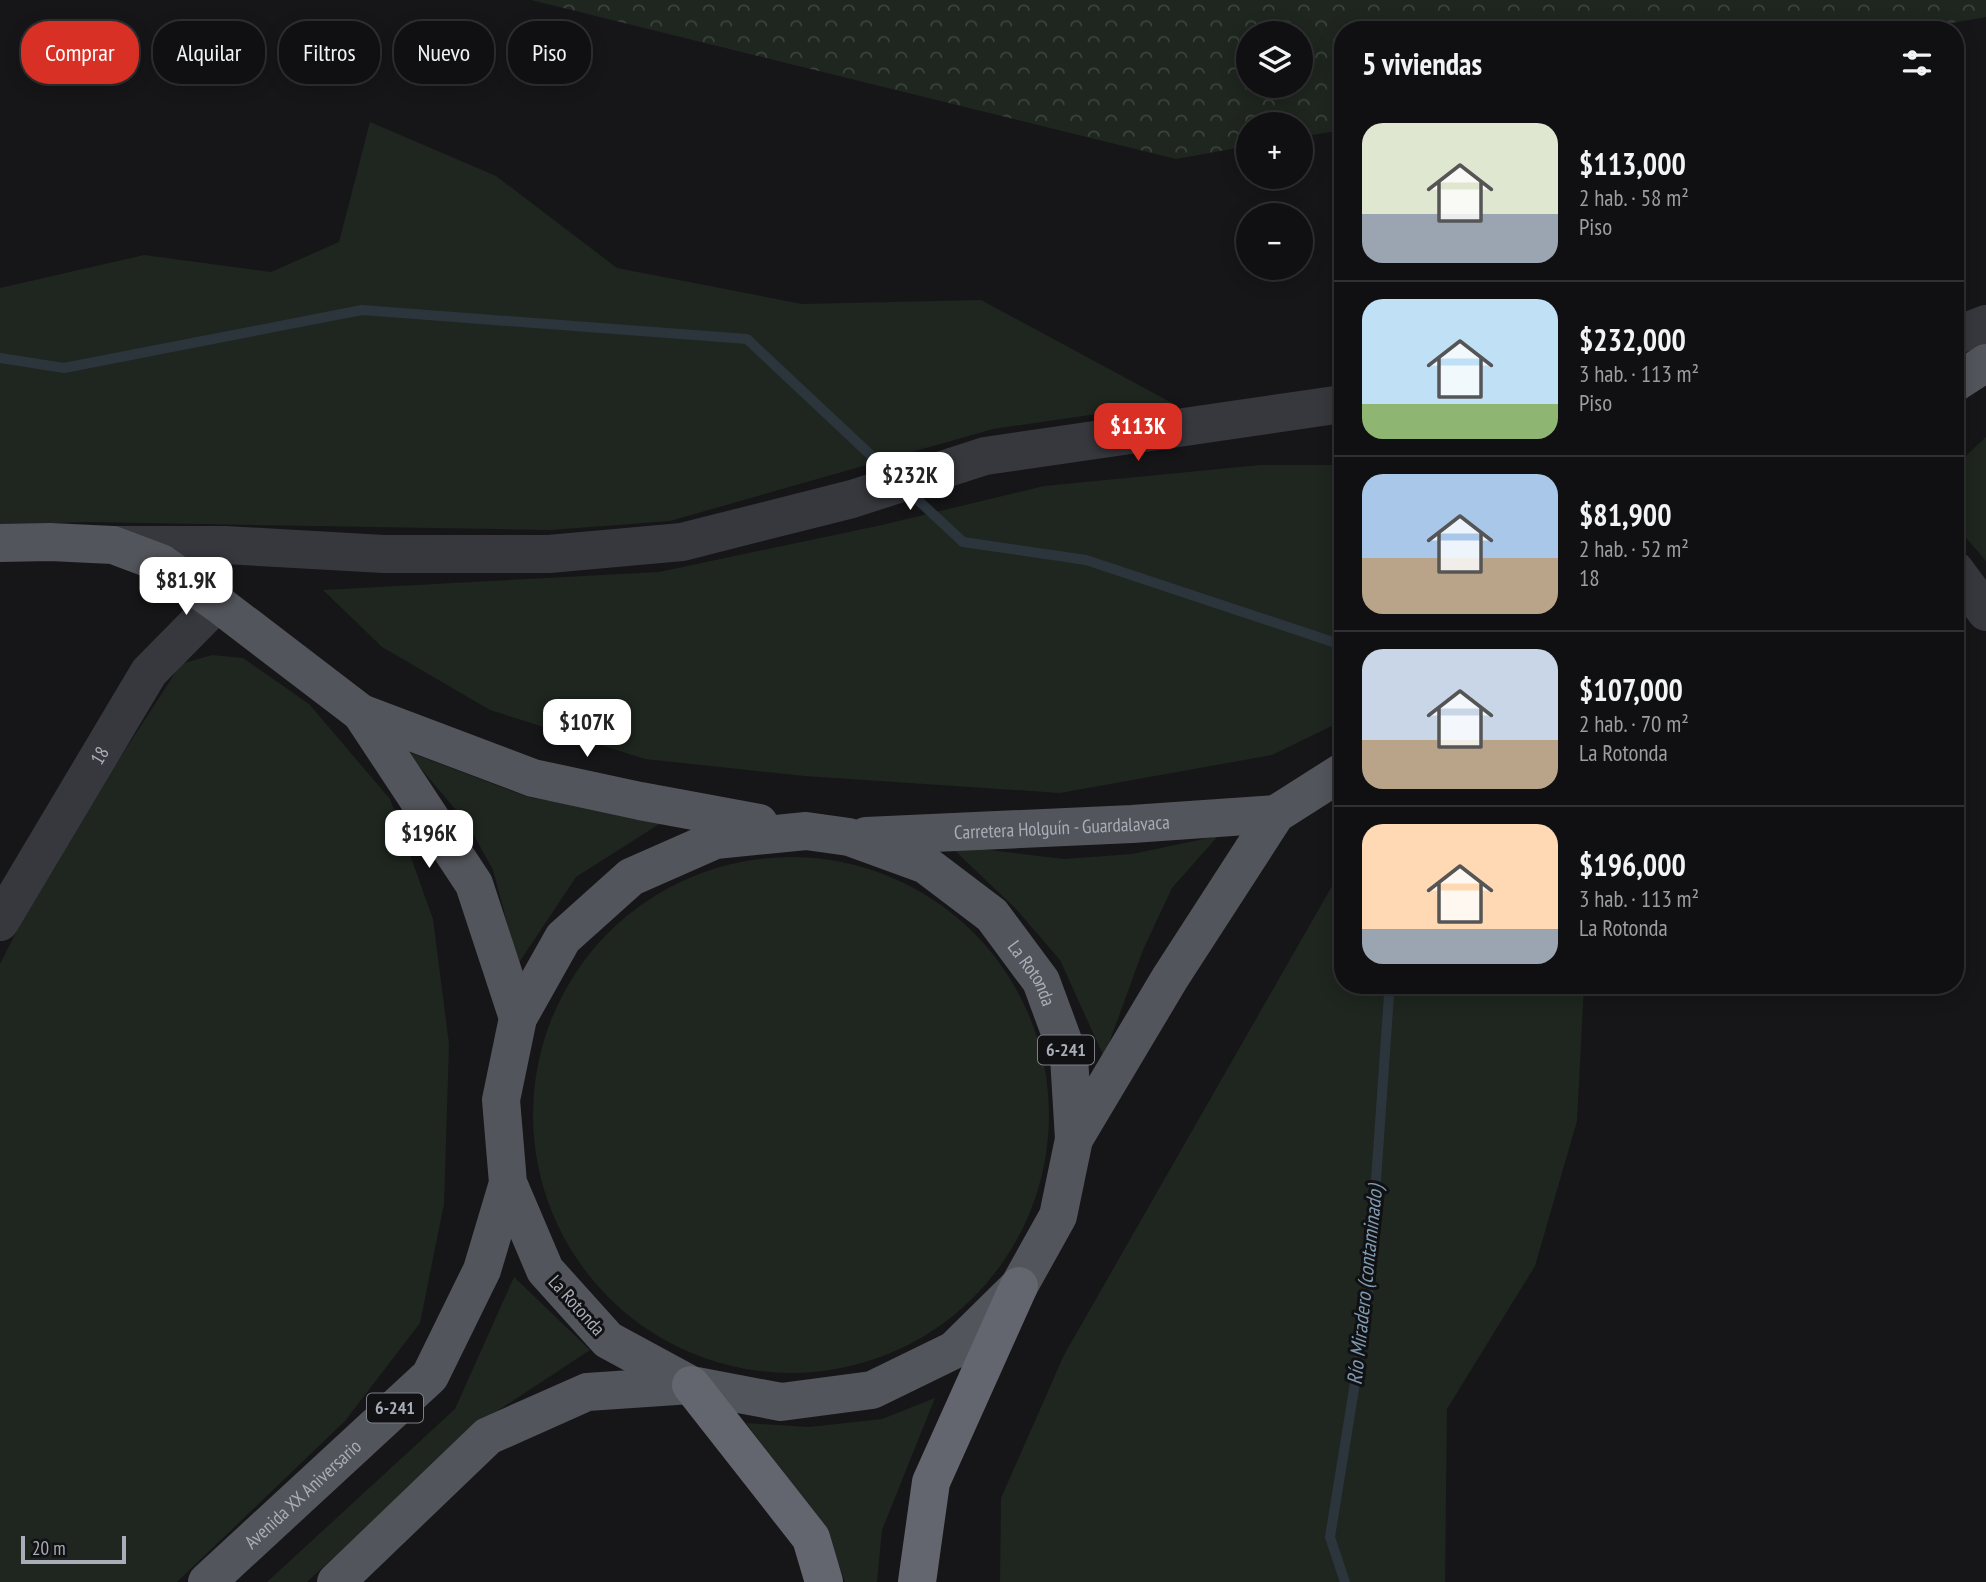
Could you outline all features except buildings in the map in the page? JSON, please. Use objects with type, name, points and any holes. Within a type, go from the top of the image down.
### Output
[{"type":"highway","points":[[917,1582],[931,1482],[1019,1286]]},
{"type":"highway","points":[[691,1385],[811,1538],[824,1582]]},
{"type":"main road","points":[[1964,377],[1986,363]]},
{"type":"main road","points":[[0,543],[113,545],[161,563],[361,713],[534,778],[640,801],[806,831]]},
{"type":"main road","points":[[361,713],[474,884],[518,1018]]},
{"type":"main road","name":"Carretera Holguín - Guardalavaca","points":[[1074,1139],[1170,978],[1276,814],[1334,777]]},
{"type":"main road","name":"Carretera Holguín - Guardalavaca","points":[[849,837],[1132,824],[1276,814]]},
{"type":"main road","name":"La Rotonda","points":[[806,831],[849,837],[926,865],[992,915],[1041,981],[1069,1057],[1074,1139],[1058,1216],[1019,1286],[954,1350],[872,1390],[781,1402],[691,1385],[608,1340],[545,1270],[508,1183],[501,1100],[518,1018],[563,938],[631,877],[715,840],[806,831]]},
{"type":"main road","name":"Avenida XX Aniversario","points":[[207,1582],[430,1376],[482,1270],[508,1183]]},
{"type":"main road","name":"6-241","points":[[335,1582],[488,1436],[587,1392],[691,1385]]},
{"type":"street","points":[[1964,333],[1986,324]]},
{"type":"street","points":[[113,545],[226,545],[384,554],[549,554],[682,542],[852,499],[985,456],[1334,405]]},
{"type":"street","points":[[1964,582],[1986,612]]},
{"type":"street","name":"18","points":[[0,922],[149,672],[217,603]]},
{"type":"green space","points":[[531,0],[1986,0],[1986,17],[1963,21],[1334,21],[1334,131],[1313,135],[1313,112],[1236,112],[1236,148],[1176,159]]},
{"type":"green space","points":[[370,122],[496,176],[617,268],[802,304],[981,300],[1172,403],[993,429],[670,521],[551,530],[87,522],[0,525],[0,288],[144,255],[271,272],[339,242]]},
{"type":"green space","points":[[1986,437],[1986,561],[1964,535],[1964,458]]},
{"type":"green space","points":[[1260,465],[1334,465],[1334,725],[1272,755],[1060,793],[805,776],[645,759],[490,710],[382,647],[323,590],[659,572],[882,525],[1044,486]]},
{"type":"green space","points":[[212,655],[243,658],[309,704],[390,799],[433,919],[449,1044],[444,1204],[420,1323],[345,1421],[177,1582],[0,1582],[0,964],[49,867],[181,664]]},
{"type":"green space","points":[[406,751],[528,797],[664,821],[576,877],[518,964],[493,870],[467,823]]},
{"type":"green space","points":[[1218,836],[1172,888],[1143,950],[1104,1057],[1060,960],[1016,909],[949,845],[1064,859],[1132,854]]},
{"type":"green space","points":[[791,857],[841,862],[890,877],[934,901],[973,933],[1005,972],[1029,1016],[1044,1065],[1049,1115],[1044,1165],[1029,1214],[1005,1258],[973,1297],[934,1329],[890,1353],[841,1368],[791,1373],[741,1368],[692,1353],[648,1329],[609,1297],[577,1258],[553,1214],[538,1165],[533,1115],[538,1065],[553,1016],[577,972],[609,933],[648,901],[692,877],[741,862]]},
{"type":"green space","points":[[1334,885],[1334,994],[1584,994],[1577,1121],[1535,1266],[1447,1409],[1445,1582],[1000,1582],[1001,1498],[1064,1355]]},
{"type":"green space","points":[[514,1277],[590,1350],[479,1423],[307,1582],[267,1582],[455,1409]]},
{"type":"green space","points":[[935,1398],[882,1530],[877,1582],[845,1582],[827,1539],[815,1519],[789,1479],[746,1423],[809,1427],[882,1419]]},
{"type":"waterway","points":[[0,358],[64,368],[362,310],[747,339],[894,477]]},
{"type":"waterway","points":[[906,489],[963,542],[1086,560],[1334,642]]},
{"type":"waterway","name":"Río Miradero (contaminado)","points":[[1345,1582],[1330,1537],[1367,1309],[1389,994]]}]
